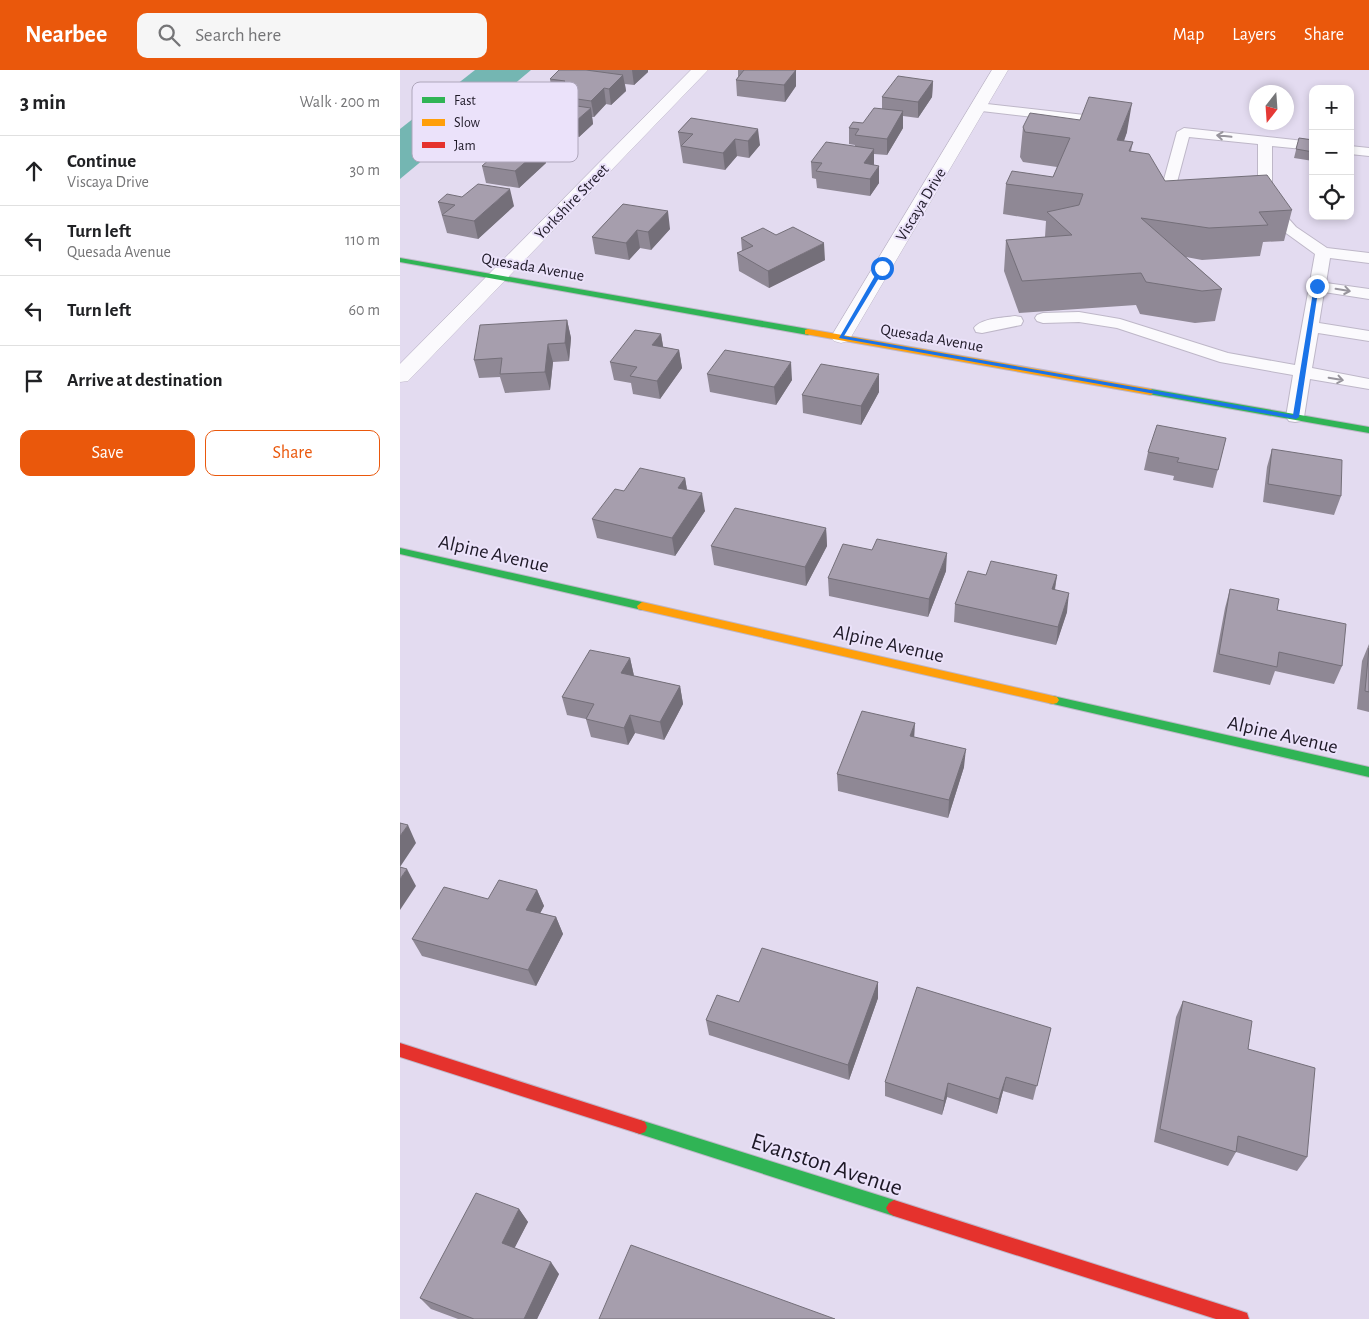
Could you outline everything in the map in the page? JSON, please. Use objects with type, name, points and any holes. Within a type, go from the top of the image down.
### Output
[{"type":"street","name":"Yorkshire Street","points":[[400,376],[700,70]]},
{"type":"street","name":"Viscaya Drive","points":[[841,337],[1000,70]]},
{"type":"street","name":"Quesada Avenue","points":[[400,260],[1369,430]]},
{"type":"street","name":"Alpine Avenue","points":[[400,550],[1369,772]]},
{"type":"street","name":"Evanston Avenue","points":[[400,1050],[1241,1319]]},
{"type":"lane","points":[[978,107],[1124,124]]},
{"type":"lane","points":[[1211,197],[1194,197],[1180,193],[1170,184],[1184,132],[1309,146]]},
{"type":"lane","points":[[1260,194],[1265,186],[1265,141]]},
{"type":"lane","points":[[1354,150],[1369,152]]},
{"type":"lane","points":[[1236,197],[1260,194]]},
{"type":"lane","points":[[1260,194],[1292,230],[1323,252],[1369,258]]},
{"type":"lane","points":[[1296,417],[1323,252]]},
{"type":"lane","points":[[1317,286],[1369,294]]},
{"type":"lane","points":[[1043,318],[1079,317],[1120,324],[1217,355],[1303,373],[1369,384]]},
{"type":"lane","points":[[982,328],[1015,321]]},
{"type":"lane","points":[[1311,327],[1369,336]]},
{"type":"shaded area","points":[[475,70],[531,70],[517,82],[460,82]]},
{"type":"shaded area","points":[[412,120],[412,162],[420,162],[400,179],[400,129]]},
{"type":"building","points":[[559,70],[586,70],[623,75],[609,89],[604,88],[591,101],[578,99],[578,82],[550,79]]},
{"type":"building","points":[[744,70],[796,70],[784,85],[736,80]]},
{"type":"building","points":[[898,76],[933,81],[918,102],[882,97]]},
{"type":"building","points":[[1089,97],[1132,103],[1117,140],[1133,142],[1129,151],[1149,154],[1165,181],[1267,175],[1292,210],[1259,212],[1268,225],[1209,228],[1141,218],[1222,289],[1202,291],[1146,282],[1141,273],[1022,281],[1006,240],[1072,235],[1047,212],[1079,205],[1083,194],[1006,184],[1012,171],[1053,177],[1070,138],[1025,132],[1023,127],[1030,113],[1080,120]]},
{"type":"building","points":[[578,106],[591,108],[578,119]]},
{"type":"building","points":[[874,108],[903,111],[887,139],[855,135],[859,129],[849,128],[853,122],[863,123]]},
{"type":"building","points":[[691,118],[758,129],[748,141],[735,139],[723,153],[681,146],[693,134],[678,132]]},
{"type":"building","points":[[1299,138],[1309,139],[1309,151],[1296,149]]},
{"type":"building","points":[[826,142],[874,149],[864,163],[879,166],[870,179],[816,171],[822,163],[811,162]]},
{"type":"building","points":[[486,162],[526,162],[515,171],[482,166]]},
{"type":"building","points":[[478,184],[510,189],[474,221],[442,215],[455,205],[438,202],[447,194],[462,197]]},
{"type":"building","points":[[623,204],[668,211],[648,232],[637,230],[626,243],[592,237]]},
{"type":"building","points":[[793,227],[824,243],[768,271],[737,253],[753,246],[741,238],[763,228],[776,235]]},
{"type":"building","points":[[567,320],[565,343],[548,344],[545,372],[500,374],[502,358],[474,360],[480,325]]},
{"type":"building","points":[[635,330],[661,334],[652,345],[679,350],[657,381],[630,376],[637,367],[610,362]]},
{"type":"building","points":[[725,350],[791,362],[774,387],[707,374]]},
{"type":"building","points":[[821,364],[879,374],[861,406],[802,395]]},
{"type":"building","points":[[1157,425],[1226,438],[1218,470],[1177,462],[1179,458],[1148,452]]},
{"type":"building","points":[[1272,449],[1342,460],[1341,496],[1268,484]]},
{"type":"building","points":[[640,468],[685,478],[678,488],[702,493],[672,538],[592,519],[615,489],[624,491]]},
{"type":"building","points":[[735,508],[826,528],[805,567],[711,546]]},
{"type":"building","points":[[877,539],[947,553],[929,599],[828,578],[843,544],[872,550]]},
{"type":"building","points":[[991,561],[1057,575],[1052,589],[1069,593],[1058,627],[955,604],[968,571],[986,575]]},
{"type":"building","points":[[1230,589],[1279,599],[1277,610],[1346,624],[1342,666],[1279,652],[1277,667],[1219,654]]},
{"type":"building","points":[[1369,648],[1369,692],[1365,691]]},
{"type":"building","points":[[590,650],[630,658],[621,673],[680,686],[660,722],[630,715],[624,728],[586,719],[594,704],[562,697]]},
{"type":"building","points":[[862,711],[915,723],[910,736],[966,749],[949,800],[837,774]]},
{"type":"building","points":[[400,823],[408,825],[400,836]]},
{"type":"building","points":[[400,867],[407,869],[400,879]]},
{"type":"building","points":[[499,880],[537,890],[526,910],[556,917],[528,970],[412,939],[444,887],[488,899]]},
{"type":"building","points":[[762,948],[878,982],[848,1065],[706,1020],[717,995],[739,1002]]},
{"type":"building","points":[[917,987],[1051,1028],[1037,1086],[1006,1077],[999,1099],[948,1083],[944,1101],[885,1082]]},
{"type":"building","points":[[1183,1001],[1252,1021],[1248,1049],[1315,1068],[1307,1157],[1238,1136],[1236,1152],[1160,1129]]},
{"type":"building","points":[[476,1193],[519,1209],[502,1243],[551,1262],[524,1319],[474,1319],[420,1298]]},
{"type":"building","points":[[631,1245],[835,1319],[599,1319]]},
{"type":"traffic: fast","points":[[400,260],[808,332]]},
{"type":"traffic: fast","points":[[1151,392],[1369,430]]},
{"type":"traffic: fast","points":[[400,551],[642,606]]},
{"type":"traffic: fast","points":[[1053,700],[1369,772]]},
{"type":"traffic: fast","points":[[640,1127],[894,1208]]},
{"type":"traffic: slow","points":[[808,332],[1151,392]]},
{"type":"traffic: slow","points":[[642,606],[1053,700]]},
{"type":"traffic: jam","points":[[400,1050],[640,1127]]},
{"type":"traffic: jam","points":[[894,1208],[1241,1319]]},
{"type":"route","points":[[882,268],[841,337],[1296,417],[1317,286]]}]
